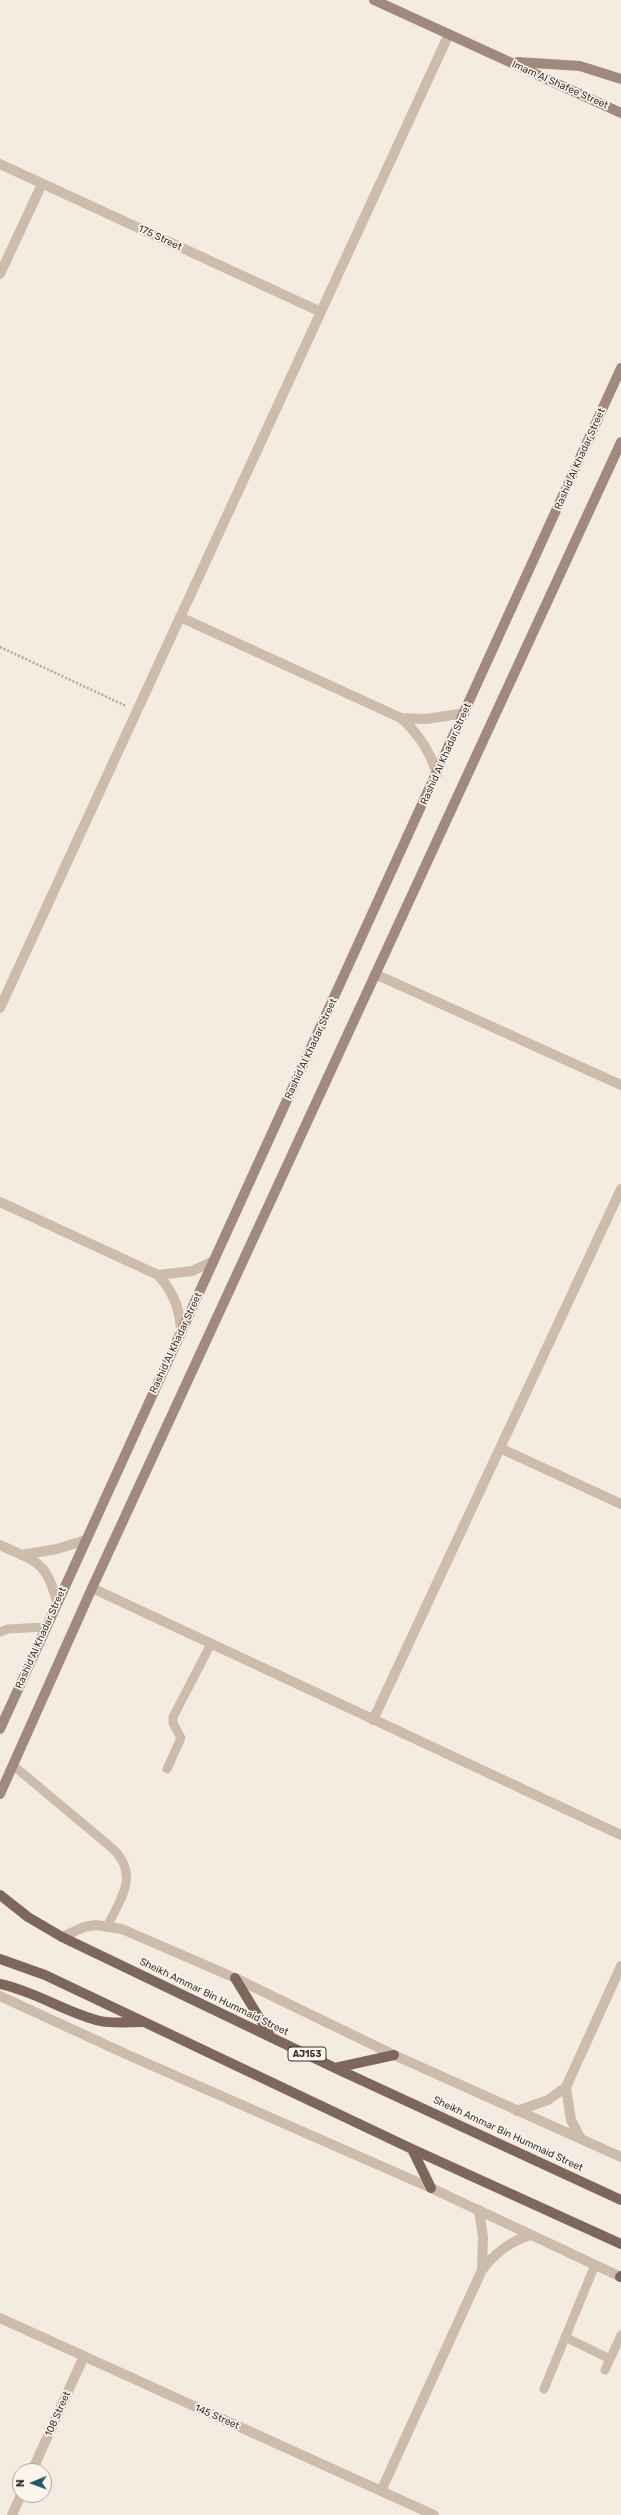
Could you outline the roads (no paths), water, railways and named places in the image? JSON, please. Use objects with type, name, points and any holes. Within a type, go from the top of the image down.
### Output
[{"type":"main road","name":"Sheikh Ammar Bin Hummaid Street","points":[[0,1895],[28,1917],[62,1937],[335,2068],[621,2200]]},
{"type":"main road","points":[[0,1960],[45,1975],[412,2149],[621,2244]]},
{"type":"main road","points":[[235,1978],[271,2037]]},
{"type":"main road","points":[[0,1984],[39,1995],[100,2021],[118,2023],[144,2022]]},
{"type":"main road","points":[[335,2068],[394,2055]]},
{"type":"main road","points":[[412,2149],[431,2188]]},
{"type":"street","name":"Imam Al Shafee Street","points":[[374,0],[621,113]]},
{"type":"street","points":[[0,1008],[449,34]]},
{"type":"street","name":"Imam Al Shafee Street","points":[[498,57],[526,63],[580,66],[621,79]]},
{"type":"street","name":"175 Street","points":[[0,164],[321,312]]},
{"type":"street","points":[[0,274],[42,184]]},
{"type":"street","name":"Rashid Al Khadar Street","points":[[0,1729],[45,1627],[181,1330],[214,1262],[621,368]]},
{"type":"street","points":[[0,1794],[14,1766],[92,1588],[621,442]]},
{"type":"street","points":[[180,617],[401,718],[411,727],[427,748],[437,774]]},
{"type":"street","points":[[401,718],[426,719],[465,713]]},
{"type":"street","points":[[376,974],[621,1086]]},
{"type":"street","points":[[373,1720],[621,1189]]},
{"type":"street","points":[[0,1202],[158,1275],[175,1300],[181,1330]]},
{"type":"street","points":[[158,1275],[192,1271],[214,1262]]},
{"type":"street","points":[[500,1448],[621,1504]]},
{"type":"street","points":[[21,1555],[57,1549],[86,1540]]},
{"type":"street","points":[[0,1545],[38,1562],[47,1574],[57,1602]]},
{"type":"street","points":[[92,1588],[621,1835]]},
{"type":"street","points":[[62,1937],[84,1927],[108,1925],[122,1929],[235,1978],[394,2055],[582,2140],[621,2156]]},
{"type":"street","points":[[517,2111],[548,2100],[566,2087],[621,1966]]},
{"type":"street","points":[[0,1996],[128,2055],[431,2188],[621,2276]]},
{"type":"street","points":[[566,2087],[569,2115],[582,2140]]},
{"type":"street","points":[[479,2210],[483,2238],[482,2270]]},
{"type":"street","points":[[381,2491],[482,2270],[503,2248],[530,2235]]},
{"type":"street","name":"145 Street","points":[[0,2318],[434,2515]]},
{"type":"street","name":"108 Street","points":[[36,2463],[84,2356]]},
{"type":"street","points":[[12,2515],[17,2503]]},
{"type":"lane","points":[[0,1632],[8,1629],[45,1627]]},
{"type":"lane","points":[[167,1769],[181,1738],[173,1723],[174,1717],[211,1644]]},
{"type":"lane","points":[[14,1766],[112,1848],[124,1861],[127,1870],[127,1886],[108,1925]]},
{"type":"lane","points":[[544,2389],[595,2265]]},
{"type":"lane","points":[[605,2370],[621,2335]]},
{"type":"lane","points":[[565,2337],[610,2359]]}]
